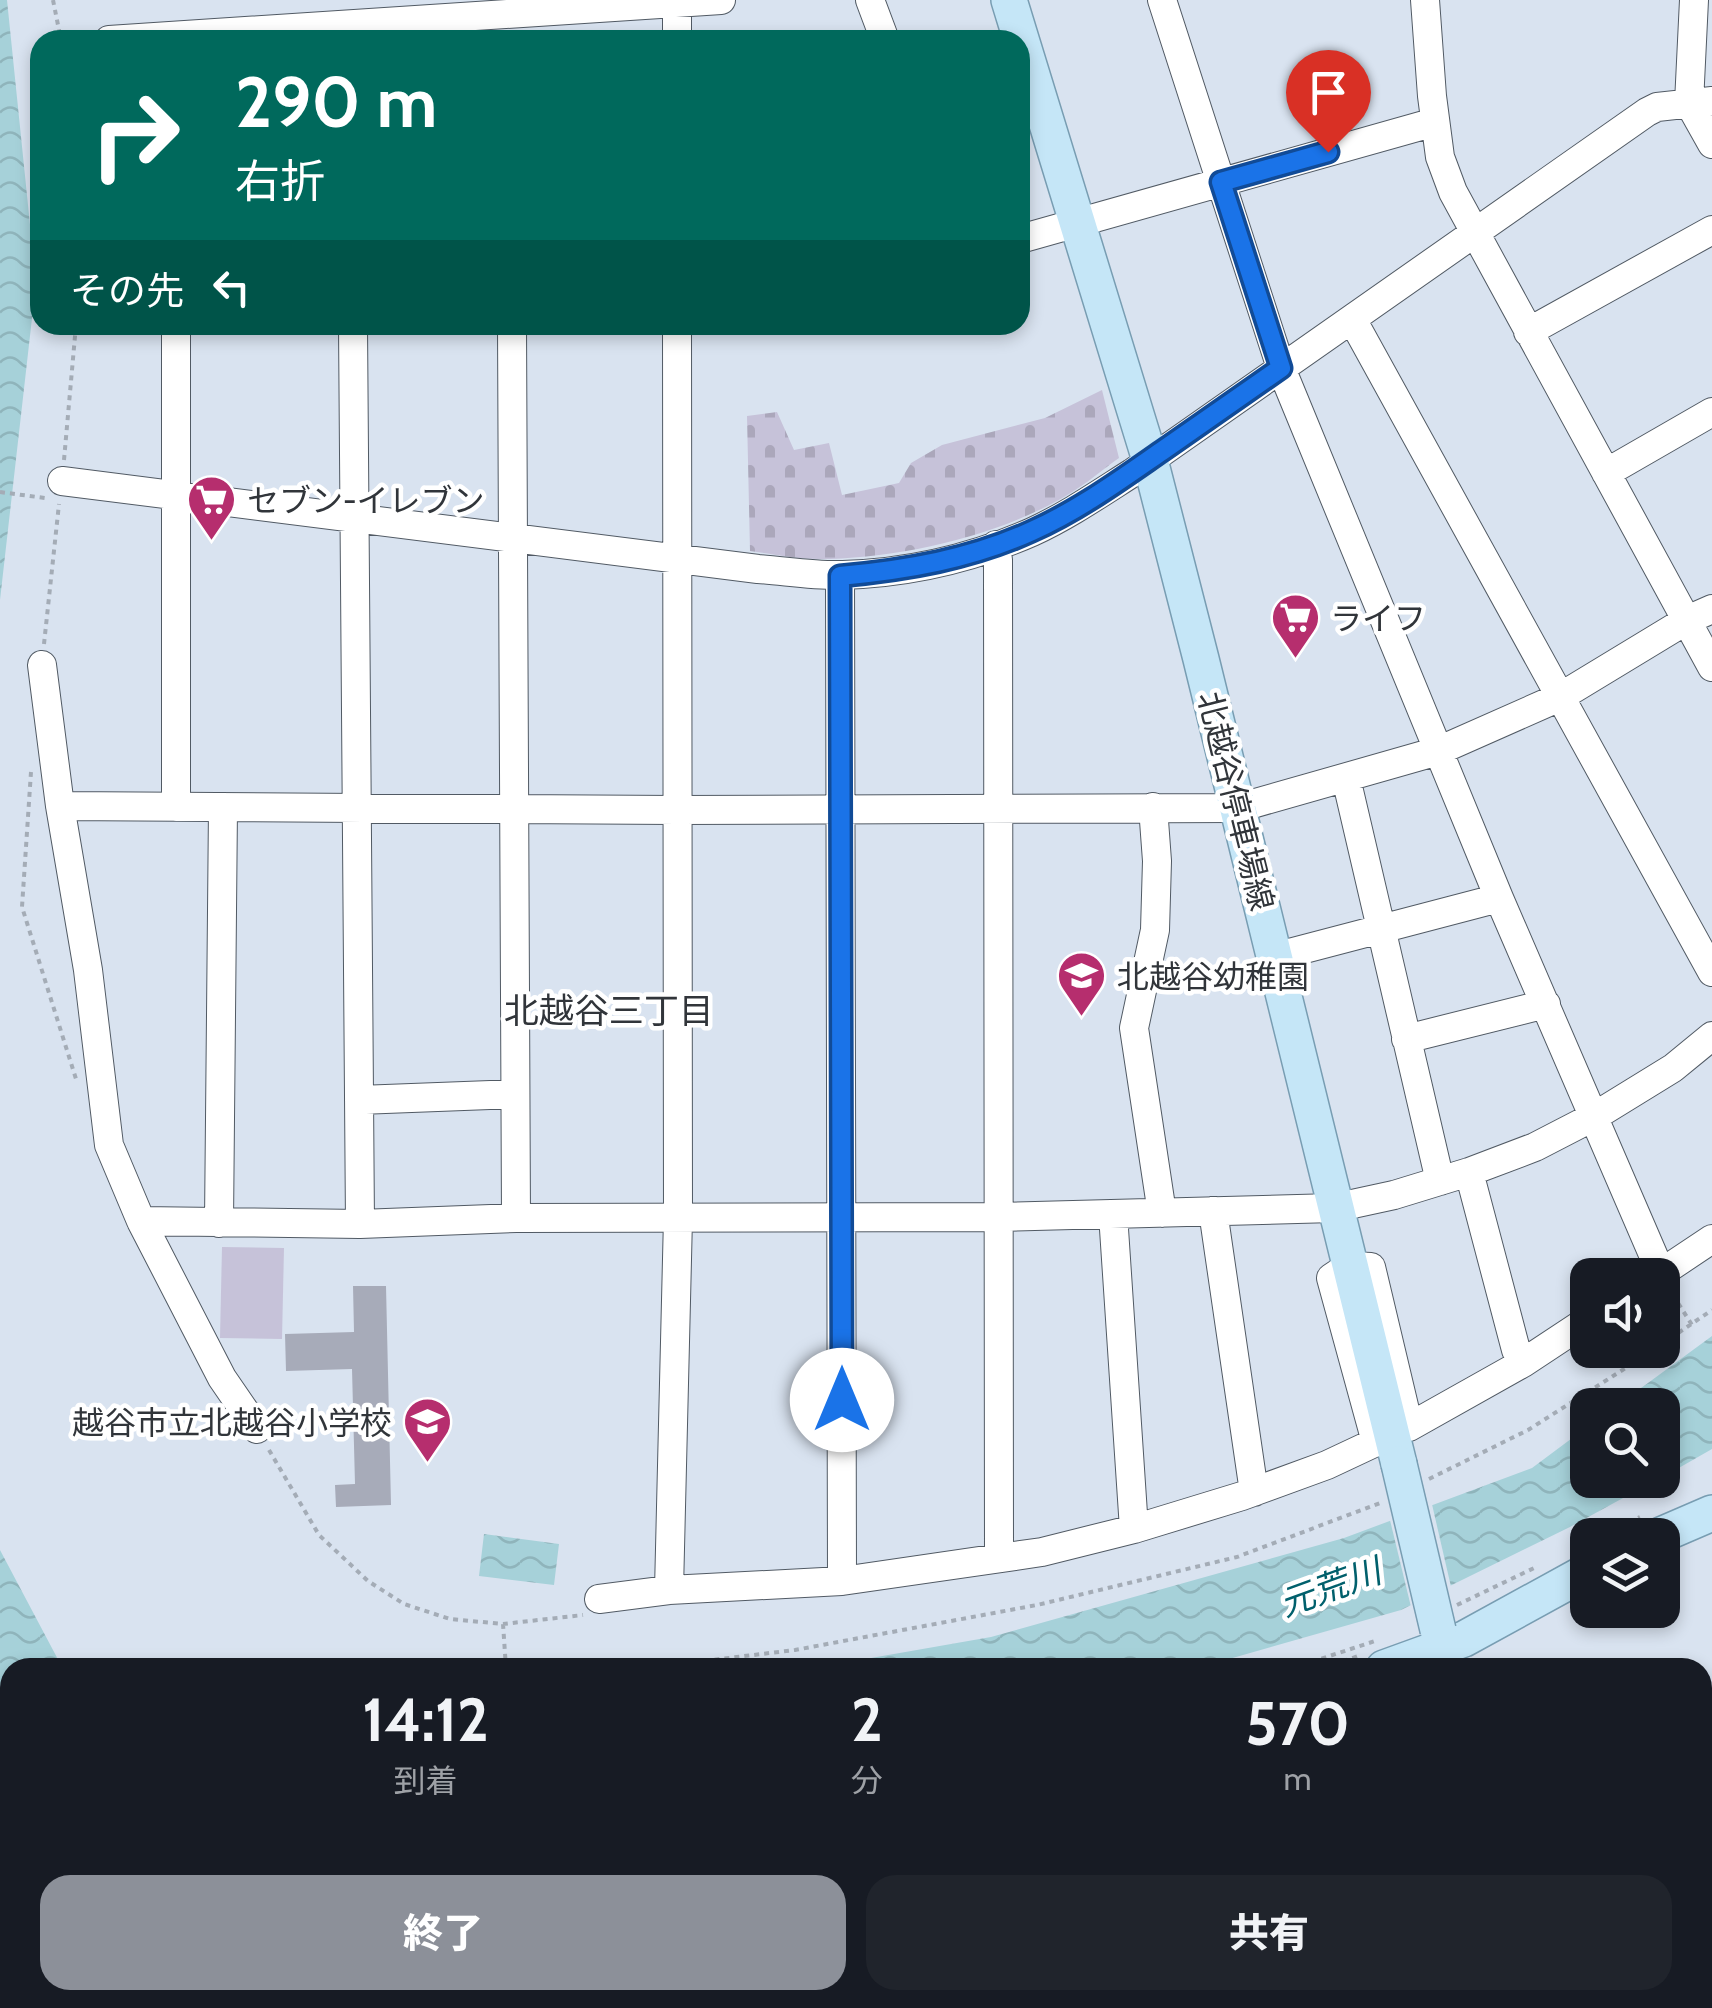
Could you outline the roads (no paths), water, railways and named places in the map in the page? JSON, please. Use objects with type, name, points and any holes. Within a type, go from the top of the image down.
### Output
[{"type":"main road","name":"北越谷停車場線","points":[[1009,0],[1018,30]]},
{"type":"main road","name":"北越谷停車場線","points":[[1030,69],[1150,460],[1443,1648]]},
{"type":"main road","points":[[1680,1527],[1712,1513]]},
{"type":"main road","points":[[1414,1658],[1474,1634],[1570,1581]]},
{"type":"street","points":[[244,30],[481,8],[720,0]]},
{"type":"street","points":[[870,0],[881,30]]},
{"type":"street","points":[[1162,0],[1281,368],[1438,751],[1654,1258]]},
{"type":"street","points":[[1425,0],[1440,157],[1453,192],[1606,473],[1700,614],[1712,667]]},
{"type":"street","points":[[1694,0],[1701,102],[1712,144]]},
{"type":"street","points":[[677,2],[677,30]]},
{"type":"street","points":[[59,490],[176,495],[758,569],[840,576],[924,566],[996,545],[1072,511],[1647,112],[1701,102]]},
{"type":"street","points":[[1030,236],[1435,122]]},
{"type":"street","points":[[1528,332],[1712,230]]},
{"type":"street","points":[[1352,318],[1712,972]]},
{"type":"street","points":[[176,335],[176,807]]},
{"type":"street","points":[[353,335],[360,1224]]},
{"type":"street","points":[[512,335],[516,1218]]},
{"type":"street","points":[[670,1590],[678,1218],[677,335]]},
{"type":"street","points":[[1606,473],[1712,412]]},
{"type":"street","points":[[996,545],[1000,1558]]},
{"type":"street","points":[[840,576],[842,1581]]},
{"type":"street","points":[[60,806],[1238,808],[1438,751],[1560,697],[1700,614]]},
{"type":"street","points":[[42,665],[60,806],[88,970],[109,1144],[140,1222],[222,1378],[256,1429]]},
{"type":"street","points":[[1346,778],[1440,1182]]},
{"type":"street","points":[[219,1223],[223,807]]},
{"type":"street","points":[[1153,807],[1157,861],[1155,930],[1134,1028],[1162,1213]]},
{"type":"street","points":[[1274,957],[1500,898]]},
{"type":"street","points":[[1406,1039],[1546,1004]]},
{"type":"street","points":[[140,1222],[360,1224],[516,1218],[1000,1217],[1334,1208],[1394,1196],[1535,1147],[1673,1068],[1712,1036]]},
{"type":"street","points":[[359,1100],[515,1094]]},
{"type":"street","points":[[1469,1172],[1522,1363]]},
{"type":"street","points":[[1213,1211],[1254,1492]]},
{"type":"street","points":[[1113,1214],[1134,1529]]},
{"type":"street","points":[[1680,1266],[1712,1239]]},
{"type":"street","points":[[599,1598],[670,1590],[842,1581],[1042,1552],[1134,1529],[1327,1465],[1376,1442],[1331,1278],[1349,1266],[1370,1267],[1409,1427],[1570,1332]]},
{"type":"water","points":[[0,0],[7,0],[30,224],[30,335],[0,600]]},
{"type":"water","points":[[1712,1336],[1712,1449],[1680,1467],[1680,1388],[1641,1388],[1668,1368],[1680,1368],[1680,1359]]},
{"type":"water","name":"元荒川","points":[[1570,1440],[1570,1498],[1623,1498],[1586,1518],[1570,1518],[1570,1527],[1401,1610],[1233,1658],[871,1658],[991,1637],[1344,1538],[1532,1468]]},
{"type":"water","points":[[484,1534],[559,1544],[554,1585],[479,1576]]},
{"type":"water","points":[[0,1550],[57,1658],[0,1658]]},
{"type":"place","name":"セブン-イレブン","points":[[212,542]]},
{"type":"place","name":"ライフ","points":[[1295,660]]},
{"type":"place","name":"北越谷幼稚園","points":[[1082,1018]]},
{"type":"place","name":"越谷市立北越谷小学校","points":[[427,1464]]},
{"type":"district","name":"北越谷三丁目","points":[[609,1010]]}]
